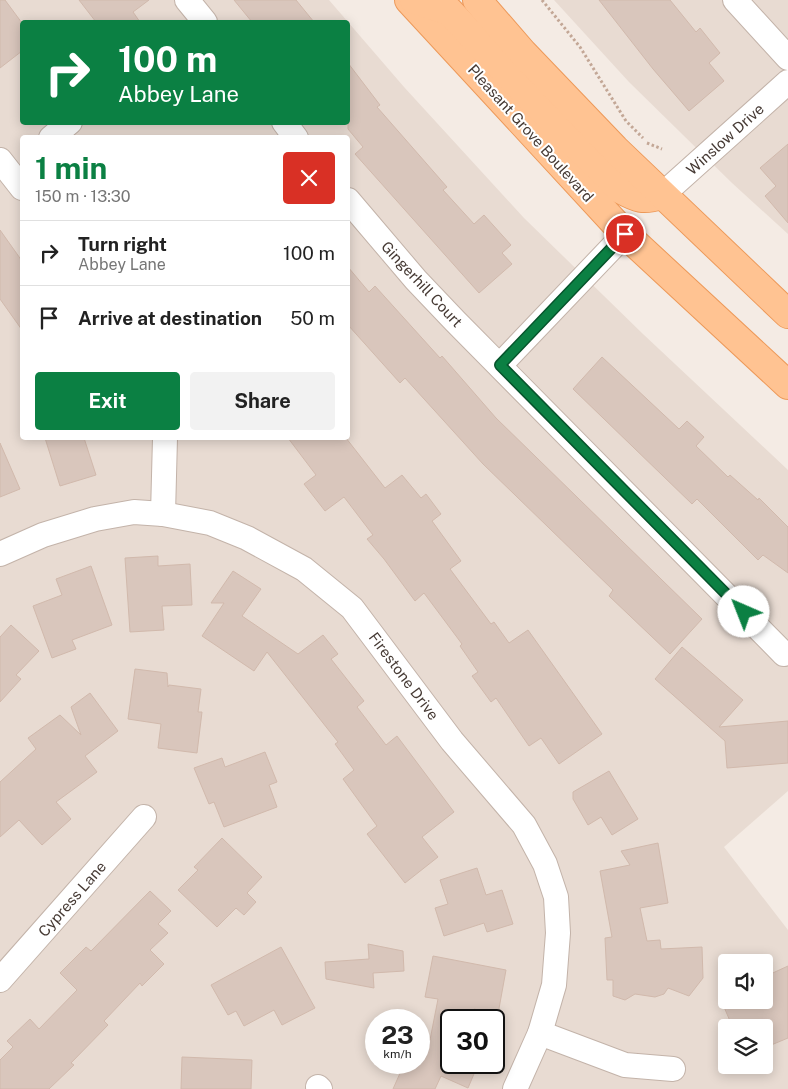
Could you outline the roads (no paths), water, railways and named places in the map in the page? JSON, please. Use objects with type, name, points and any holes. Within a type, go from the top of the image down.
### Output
[{"type":"main road","name":"Pleasant Grove Boulevard","points":[[409,0],[625,234],[788,386]]},
{"type":"main road","points":[[414,0],[449,11],[538,106],[620,189],[635,197],[649,199],[662,195]]},
{"type":"main road","points":[[477,0],[523,53],[615,149],[788,314]]},
{"type":"street","points":[[187,0],[203,20]]},
{"type":"street","points":[[736,0],[788,58]]},
{"type":"street","name":"Winslow Drive","points":[[662,195],[788,82]]},
{"type":"street","points":[[55,135],[66,125]]},
{"type":"street","name":"Gingerhill Court","points":[[350,202],[416,280],[455,321],[784,654]]},
{"type":"street","points":[[500,365],[625,234]]},
{"type":"street","points":[[163,514],[165,440]]},
{"type":"street","name":"Firestone Drive","points":[[0,554],[43,535],[95,519],[134,512],[163,514],[210,523],[247,538],[304,569],[352,608],[452,741],[524,825],[545,864],[556,897],[558,933],[554,985],[540,1033],[515,1089]]},
{"type":"street","name":"Cypress Lane","points":[[0,980],[144,817]]},
{"type":"street","points":[[540,1033],[625,1065],[673,1069]]}]
